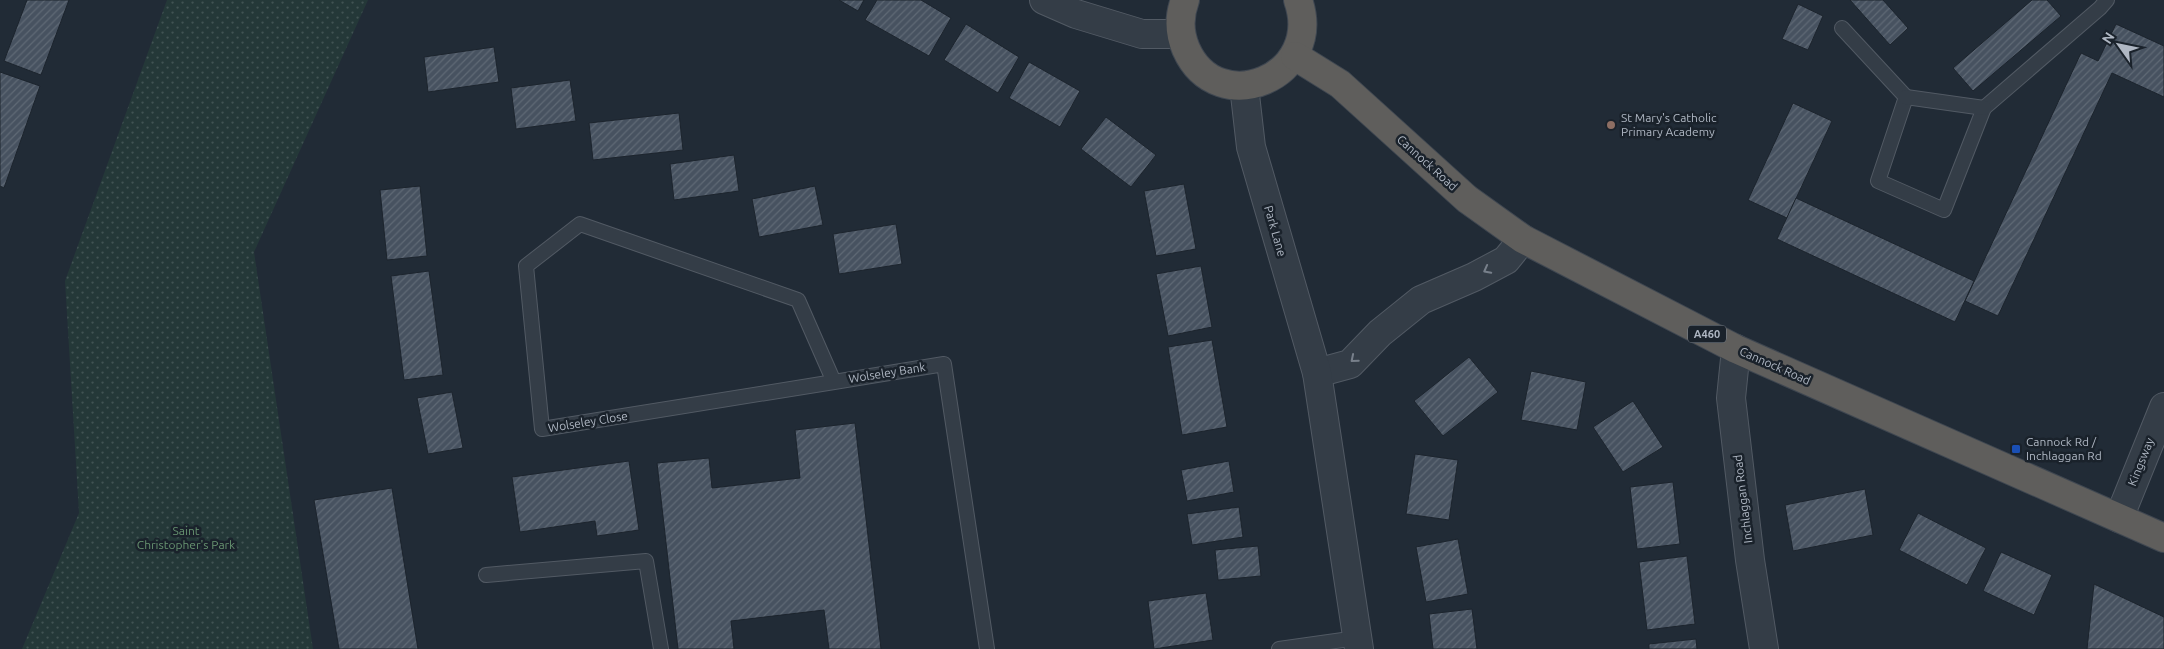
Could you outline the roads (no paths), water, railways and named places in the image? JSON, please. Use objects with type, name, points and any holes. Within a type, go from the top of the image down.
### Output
[{"type":"highway","points":[[1185,0],[1181,15],[1181,34],[1188,55],[1203,72],[1222,82],[1244,86],[1273,77],[1295,56],[1302,32],[1303,20],[1298,0]]},
{"type":"highway","name":"Cannock Road","points":[[1295,56],[1340,84],[1467,199],[1522,239],[1736,349],[2164,538]]},
{"type":"street","points":[[1044,0],[1076,14],[1142,34],[1181,34]]},
{"type":"street","name":"Park Lane","points":[[1244,86],[1251,147],[1317,373],[1358,644]]},
{"type":"street","points":[[1317,373],[1350,364],[1380,333],[1421,300],[1474,278],[1506,260],[1522,239]]},
{"type":"street","name":"Inchlaggan Road","points":[[1736,349],[1731,398],[1750,560],[1764,649]]},
{"type":"street","name":"Kingsway","points":[[2119,518],[2164,407]]},
{"type":"lane","points":[[1906,96],[1878,181],[1944,210],[1984,108],[2107,0]]},
{"type":"lane","points":[[1842,28],[1906,96],[1984,108]]},
{"type":"lane","name":"Wolseley Close","points":[[580,224],[526,266],[542,430],[834,382]]},
{"type":"lane","name":"Wolseley Bank","points":[[580,224],[798,300],[834,382],[944,364],[987,649]]},
{"type":"lane","points":[[486,575],[646,561],[660,649]]},
{"type":"lane","points":[[1279,649],[1358,644]]},
{"type":"place","name":"St Mary's Catholic Primary Academy","points":[[1611,125]]},
{"type":"place","name":"Cannock Rd / Inchlaggan Rd","points":[[2016,449]]},
{"type":"park label","name":"Saint Christopher's Park","points":[[186,538]]}]
